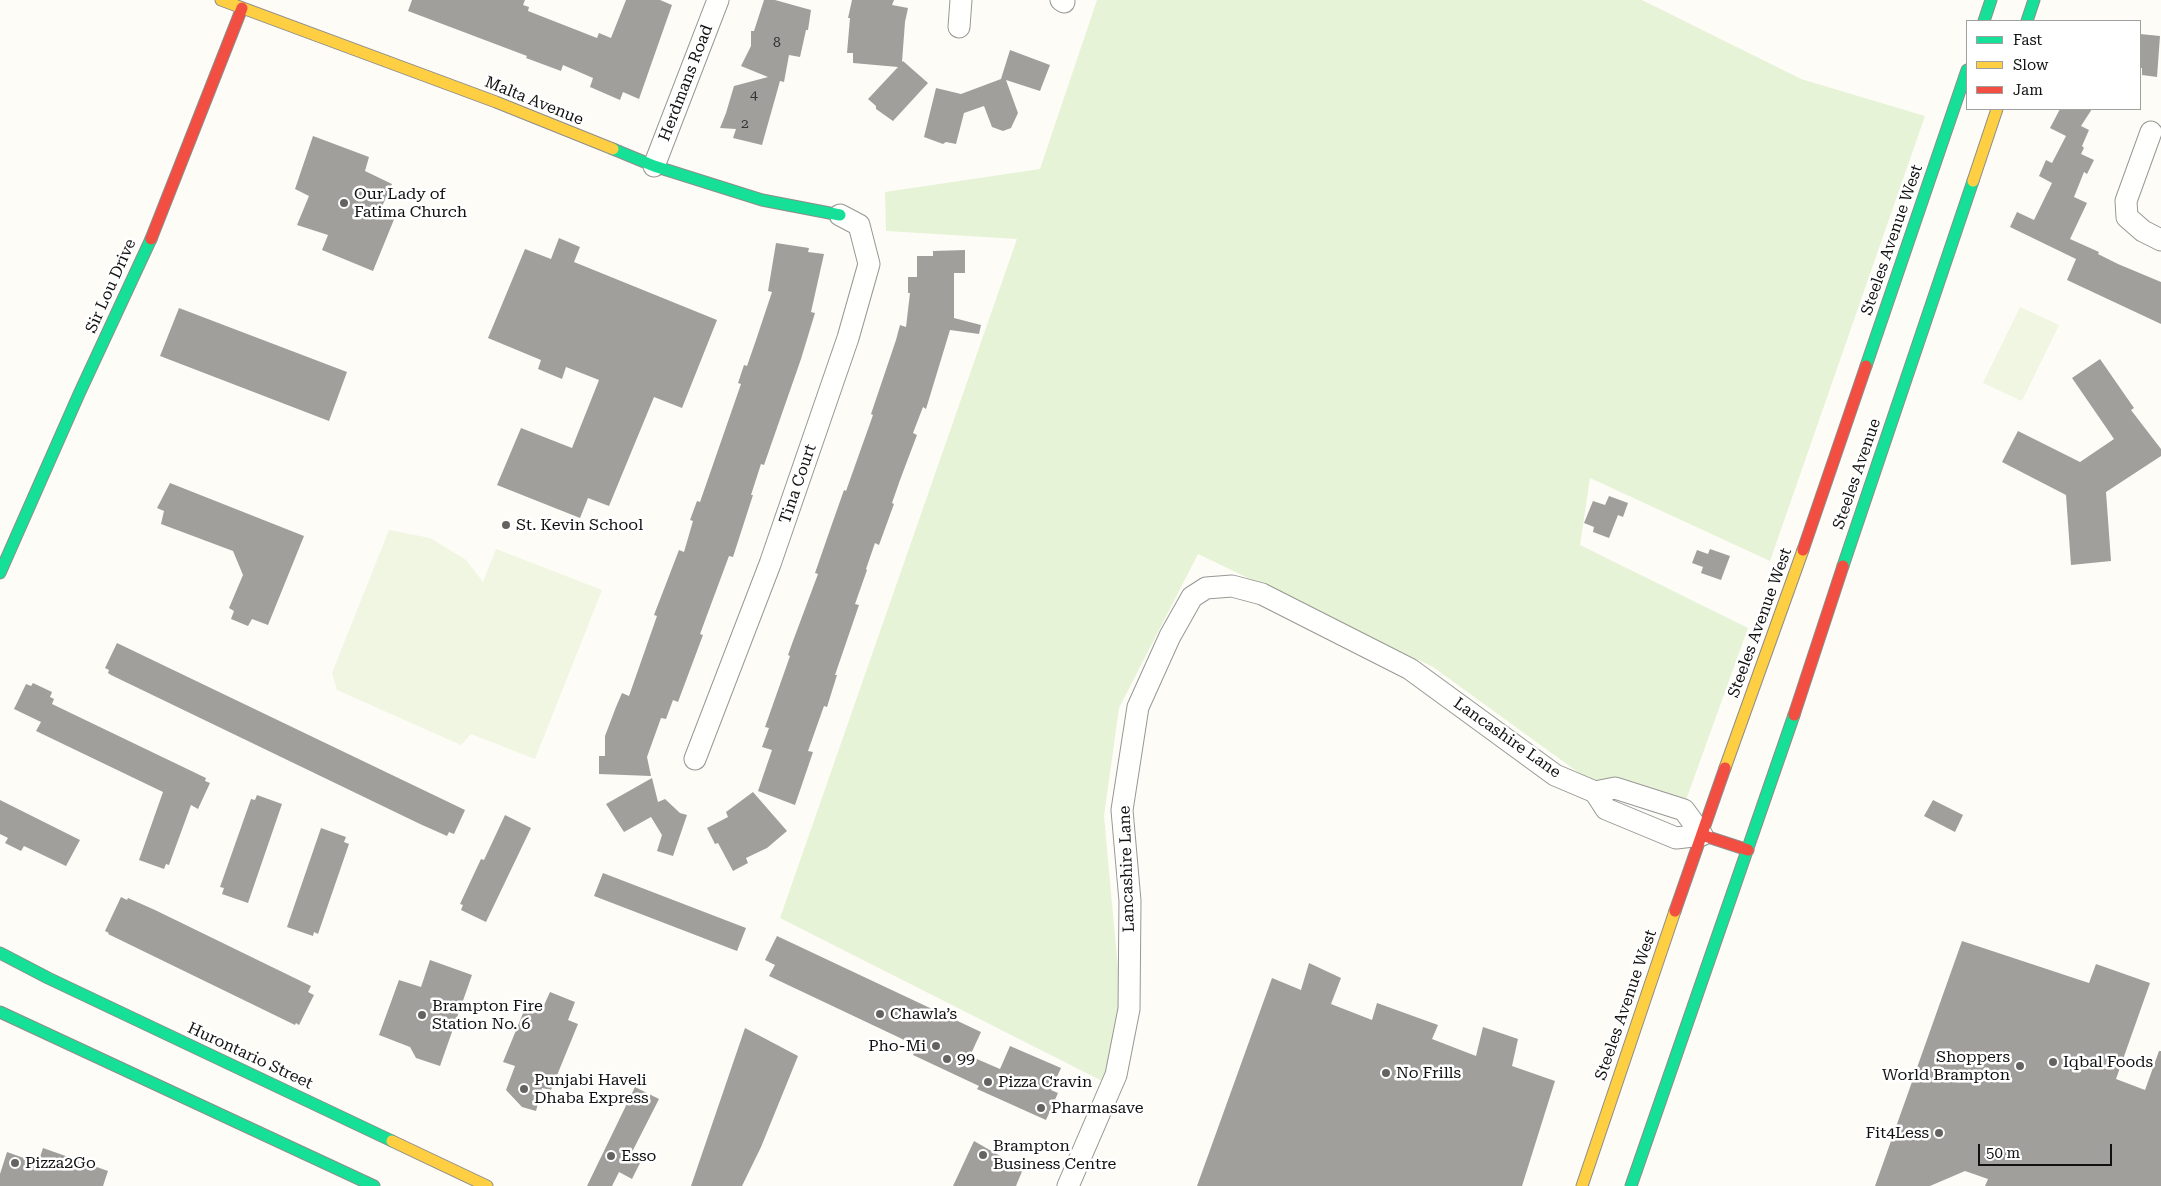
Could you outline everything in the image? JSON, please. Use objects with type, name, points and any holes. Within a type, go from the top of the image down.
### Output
[{"type":"main road","name":"Malta Avenue","points":[[221,0],[496,102],[654,166],[762,200],[840,215]]},
{"type":"main road","points":[[1984,20],[1991,0]]},
{"type":"main road","points":[[2027,20],[2034,0]]},
{"type":"main road","name":"Sir Lou Drive","points":[[0,573],[79,394],[162,214],[242,8]]},
{"type":"main road","name":"Steeles Avenue West","points":[[1582,1186],[1702,835],[1820,516],[1966,73]]},
{"type":"main road","name":"Steeles Avenue","points":[[1748,850],[1851,528],[1997,110]]},
{"type":"main road","points":[[1631,1186],[1748,850],[1702,835]]},
{"type":"main road","name":"Hurontario Street","points":[[0,953],[57,982],[487,1186]]},
{"type":"main road","points":[[0,1012],[374,1186]]},
{"type":"main road","points":[[1597,1143],[1599,1172]]},
{"type":"street","name":"Herdmans Road","points":[[654,166],[718,0]]},
{"type":"street","points":[[959,27],[961,0]]},
{"type":"street","points":[[2151,132],[2126,202],[2127,218],[2143,231],[2161,240]]},
{"type":"street","name":"Tina Court","points":[[696,759],[770,564],[848,338],[869,264],[859,225],[840,215]]},
{"type":"street","name":"Lancashire Lane","points":[[1068,1186],[1116,1075],[1129,1009],[1130,901],[1122,810],[1138,707],[1170,636],[1192,597],[1206,588],[1232,586],[1262,594],[1410,669],[1555,775],[1595,792],[1606,809],[1676,838],[1702,835],[1684,810],[1615,788],[1595,792]]},
{"type":"green space","points":[[1097,0],[1642,0],[1801,79],[1925,116],[1770,561],[1590,478],[1580,545],[1748,628],[1681,814],[1586,778],[1433,667],[1198,554],[1119,708],[1104,816],[1123,1023],[1108,1084],[780,918],[1017,239],[886,231],[885,192],[1040,169]]},
{"type":"green space","points":[[2020,307],[2059,325],[2022,401],[1983,383]]},
{"type":"green space","points":[[389,530],[430,538],[466,560],[483,582],[496,549],[602,590],[535,759],[471,734],[461,745],[337,690],[332,673]]},
{"type":"building","points":[[412,0],[525,0],[523,5],[529,7],[528,11],[597,38],[599,33],[611,38],[626,0],[660,0],[672,5],[639,99],[623,92],[620,100],[590,87],[593,78],[563,65],[561,71],[526,58],[527,56],[408,11]]},
{"type":"building","points":[[764,0],[775,0],[811,10],[808,30],[806,30],[800,57],[789,55],[784,82],[780,81],[762,145],[733,138],[736,129],[720,128],[734,86],[768,77],[741,66],[751,46],[751,31],[754,31]]},
{"type":"building","points":[[852,0],[894,0],[892,5],[908,8],[902,62],[928,83],[893,121],[876,109],[876,106],[868,99],[898,67],[853,63],[853,53],[847,53],[850,18],[848,18]]},
{"type":"building","points":[[2141,34],[2160,36],[2157,77],[2142,75]]},
{"type":"building","points":[[1010,50],[1050,65],[1040,91],[1006,80],[1018,113],[1011,128],[1003,131],[992,127],[984,106],[964,113],[956,144],[946,142],[943,144],[924,137],[936,88],[961,94],[1001,79]]},
{"type":"building","points":[[2059,110],[2091,110],[2081,126],[2089,130],[2082,146],[2084,148],[2081,154],[2094,160],[2087,174],[2084,172],[2074,197],[2087,203],[2070,239],[2099,252],[2098,254],[2118,264],[2161,282],[2161,324],[2067,280],[2076,259],[2010,227],[2017,212],[2034,220],[2052,183],[2039,176],[2046,160],[2052,163],[2066,136],[2050,128]]},
{"type":"building","name":"Our Lady of Fatima Church","points":[[313,136],[369,157],[365,171],[392,184],[380,211],[395,217],[373,271],[322,250],[328,235],[297,225],[309,196],[295,189]]},
{"type":"building","points":[[559,238],[580,247],[574,262],[717,320],[682,408],[654,397],[609,506],[588,498],[580,518],[497,485],[521,428],[572,448],[599,380],[566,367],[562,379],[538,369],[541,360],[488,338],[525,249],[551,259]]},
{"type":"building","points":[[776,243],[809,248],[808,252],[824,254],[811,312],[815,313],[801,359],[764,465],[761,464],[733,557],[729,556],[700,634],[703,635],[678,702],[673,700],[666,719],[661,718],[647,757],[651,776],[599,774],[599,756],[605,756],[605,736],[622,693],[629,696],[657,616],[654,615],[679,550],[684,552],[693,521],[690,520],[697,501],[700,502],[741,384],[738,383],[744,365],[747,366],[772,292],[768,291]]},
{"type":"building","points":[[965,250],[965,273],[954,273],[954,318],[981,325],[979,334],[950,330],[926,409],[923,407],[913,433],[917,435],[892,503],[894,504],[879,545],[875,543],[866,569],[855,604],[859,605],[835,675],[837,675],[827,707],[824,706],[808,751],[813,752],[795,805],[758,791],[772,750],[762,747],[769,728],[765,727],[790,656],[788,655],[818,574],[815,573],[873,415],[871,414],[900,325],[906,327],[910,293],[908,293],[908,277],[917,277],[917,256],[933,256],[933,251]]},
{"type":"building","points":[[179,308],[347,372],[329,421],[160,356]]},
{"type":"building","points":[[2100,359],[2134,408],[2131,410],[2161,449],[2161,456],[2106,492],[2111,561],[2071,565],[2066,495],[2002,462],[2018,431],[2080,462],[2114,439],[2072,378]]},
{"type":"building","points":[[170,483],[304,536],[268,625],[252,619],[248,626],[231,619],[234,611],[229,608],[243,575],[233,551],[161,524],[164,511],[157,508]]},
{"type":"building","points":[[1609,496],[1628,503],[1623,517],[1618,515],[1609,538],[1593,532],[1594,527],[1584,523],[1593,501],[1605,505]]},
{"type":"building","points":[[1710,549],[1730,556],[1721,580],[1701,573],[1703,567],[1692,563],[1697,550],[1708,554]]},
{"type":"building","points":[[117,643],[465,810],[454,834],[449,832],[447,836],[420,824],[111,675],[108,673],[109,670],[105,668]]},
{"type":"building","points":[[33,683],[52,692],[50,697],[54,699],[52,704],[206,778],[205,781],[210,783],[198,809],[191,805],[169,865],[166,864],[164,869],[139,860],[163,792],[36,731],[41,722],[14,709],[26,684],[31,686]]},
{"type":"building","points":[[652,778],[658,802],[665,799],[680,813],[687,815],[673,856],[657,851],[662,835],[651,817],[624,832],[606,804]]},
{"type":"building","points":[[753,792],[787,831],[767,848],[746,858],[748,863],[733,871],[718,843],[715,844],[707,828],[728,817],[726,812]]},
{"type":"building","points":[[257,795],[282,804],[248,903],[222,894],[224,888],[220,887],[251,799],[255,800]]},
{"type":"building","points":[[0,800],[80,840],[66,866],[24,846],[21,851],[5,843],[8,838],[0,834]]},
{"type":"building","points":[[1933,800],[1963,815],[1955,832],[1924,816]]},
{"type":"building","points":[[505,815],[531,828],[486,922],[461,910],[463,905],[460,904],[481,859],[484,860]]},
{"type":"building","points":[[321,828],[346,837],[344,842],[349,844],[318,934],[314,932],[313,936],[287,927]]},
{"type":"building","points":[[603,873],[746,928],[737,951],[594,896]]},
{"type":"building","points":[[121,897],[127,900],[128,898],[155,910],[311,986],[308,992],[314,995],[299,1025],[296,1023],[295,1025],[108,934],[105,931]]},
{"type":"building","points":[[777,936],[981,1032],[970,1056],[1000,1069],[1010,1046],[1061,1068],[1051,1090],[1058,1093],[1046,1120],[977,1089],[979,1086],[913,1055],[917,1046],[769,976],[775,965],[765,960]]},
{"type":"building","name":"Shoppers World Brampton","points":[[1962,941],[2089,983],[2096,964],[2150,983],[2116,1079],[2145,1090],[2159,1051],[2161,1051],[2161,1186],[1985,1186],[1988,1179],[1965,1171],[1930,1186],[1875,1186]]},
{"type":"building","name":"Brampton Fire Station No. 6","points":[[430,960],[472,975],[440,1066],[416,1058],[410,1047],[379,1035],[399,980],[421,987]]},
{"type":"building","name":"No Frills","points":[[1309,963],[1341,978],[1331,1004],[1372,1020],[1377,1003],[1438,1025],[1432,1039],[1476,1056],[1483,1027],[1518,1039],[1512,1066],[1555,1081],[1522,1186],[1197,1186],[1272,978],[1301,990]]},
{"type":"building","points":[[550,992],[575,1002],[568,1020],[578,1024],[551,1090],[542,1088],[536,1111],[522,1107],[506,1090],[515,1066],[503,1062],[526,1006],[541,1012]]},
{"type":"building","points":[[745,1028],[798,1056],[761,1147],[742,1186],[691,1186]]},
{"type":"building","points":[[635,1087],[659,1099],[629,1158],[640,1163],[632,1179],[619,1172],[612,1186],[587,1186]]},
{"type":"building","name":"Brampton Business Centre","points":[[974,1141],[1023,1169],[1016,1186],[953,1186]]},
{"type":"building","points":[[43,1148],[108,1171],[103,1186],[0,1186],[0,1174],[7,1152],[38,1163]]},
{"type":"traffic: fast","points":[[1984,20],[1991,0]]},
{"type":"traffic: fast","points":[[2027,20],[2034,0]]},
{"type":"traffic: fast","points":[[1866,366],[1966,73]]},
{"type":"traffic: fast","points":[[613,149],[654,166],[762,200],[840,215]]},
{"type":"traffic: fast","points":[[1843,566],[1973,181]]},
{"type":"traffic: fast","points":[[0,573],[79,394],[151,239]]},
{"type":"traffic: fast","points":[[1631,1186],[1794,715]]},
{"type":"traffic: fast","points":[[0,953],[48,978],[392,1141]]},
{"type":"traffic: fast","points":[[0,1012],[374,1186]]},
{"type":"traffic: slow","points":[[221,0],[496,102],[613,149]]},
{"type":"traffic: slow","points":[[1973,181],[1997,110]]},
{"type":"traffic: slow","points":[[1725,768],[1803,550]]},
{"type":"traffic: slow","points":[[1582,1186],[1675,911]]},
{"type":"traffic: slow","points":[[392,1141],[487,1186]]},
{"type":"traffic: jam","points":[[151,239],[242,8]]},
{"type":"traffic: jam","points":[[1803,550],[1866,366]]},
{"type":"traffic: jam","points":[[1794,715],[1843,566]]},
{"type":"traffic: jam","points":[[1675,911],[1725,768]]},
{"type":"traffic: jam","points":[[1702,835],[1748,850]]},
{"type":"place","name":"Our Lady of Fatima Church","points":[[344,203]]},
{"type":"place","name":"St. Kevin School","points":[[506,525]]},
{"type":"place","name":"Chawla’s","points":[[880,1014]]},
{"type":"place","name":"Brampton Fire Station No. 6","points":[[422,1015]]},
{"type":"place","name":"Pho-Mi","points":[[936,1046]]},
{"type":"place","name":"99","points":[[947,1059]]},
{"type":"place","name":"Iqbal Foods","points":[[2053,1062]]},
{"type":"place","name":"Shoppers World Brampton","points":[[2020,1066]]},
{"type":"place","name":"No Frills","points":[[1386,1073]]},
{"type":"place","name":"Pizza Cravin","points":[[988,1082]]},
{"type":"place","name":"Punjabi Haveli Dhaba Express","points":[[524,1089]]},
{"type":"place","name":"Pharmasave","points":[[1041,1108]]},
{"type":"place","name":"Fit4Less","points":[[1939,1133]]},
{"type":"place","name":"Brampton Business Centre","points":[[983,1155]]},
{"type":"place","name":"Esso","points":[[611,1156]]},
{"type":"place","name":"Pizza2Go","points":[[15,1163]]}]
